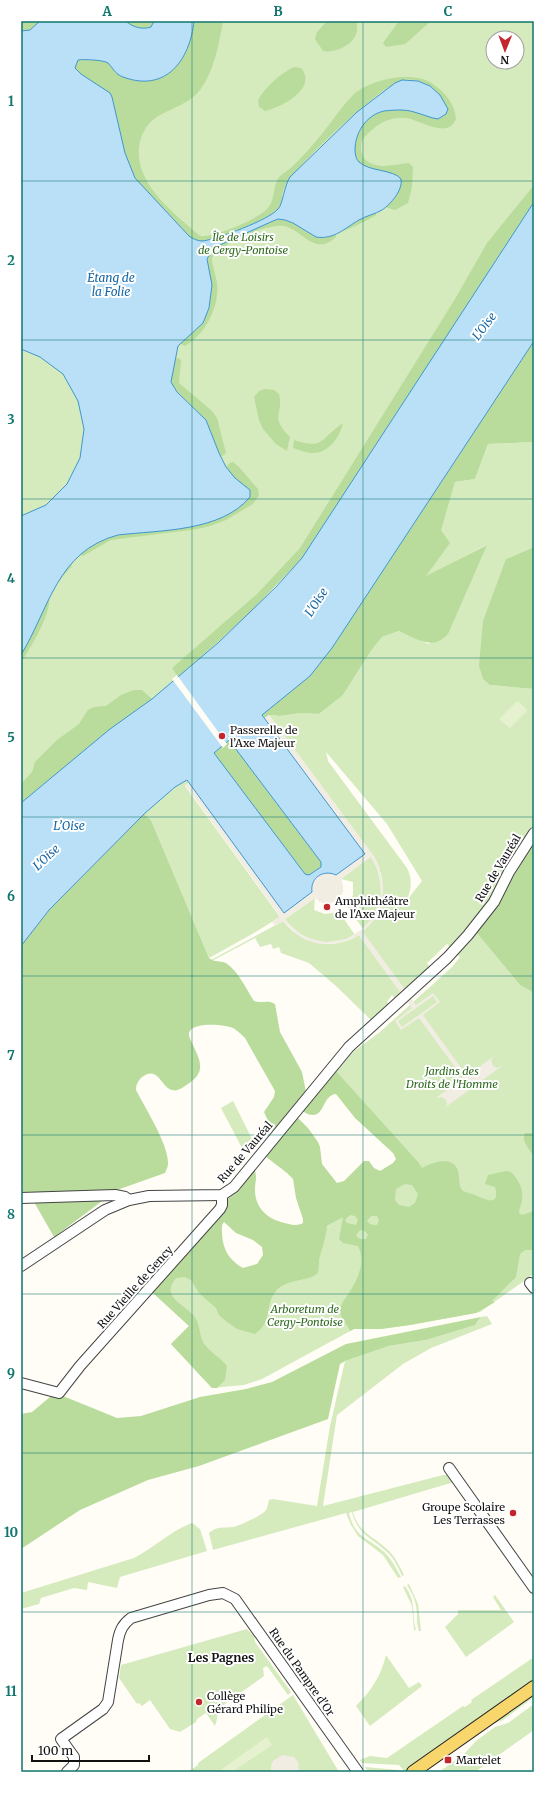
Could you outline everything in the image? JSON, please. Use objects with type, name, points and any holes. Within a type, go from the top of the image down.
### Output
[{"type":"main road","points":[[413,1772],[534,1687]]},
{"type":"street","name":"Rue de Vauréal","points":[[21,1266],[105,1210],[129,1200],[149,1196],[222,1195],[234,1186],[349,1047],[447,958],[468,935],[494,902],[509,872],[534,833]]},
{"type":"street","points":[[21,1198],[115,1195],[125,1197],[129,1200]]},
{"type":"street","name":"Rue Vieille de Gency","points":[[21,1382],[59,1393],[80,1366],[220,1209],[222,1205],[222,1195]]},
{"type":"street","points":[[449,1468],[534,1588]]},
{"type":"street","name":"Rue du Pampre d'Or","points":[[67,1772],[74,1765],[75,1761],[61,1739],[106,1705],[120,1632],[127,1621],[131,1618],[181,1603],[221,1593],[235,1599],[358,1772]]},
{"type":"green space","name":"Île de Loisirs de Cergy-Pontoise","points":[[21,21],[534,21],[534,202],[302,558],[219,642],[152,699],[110,729],[21,803]]},
{"type":"green space","points":[[21,21],[40,21],[30,30],[21,31]]},
{"type":"green space","points":[[126,21],[154,21],[151,27],[141,28]]},
{"type":"green space","points":[[194,21],[223,21],[218,48],[209,74],[205,83],[195,95],[185,103],[160,115],[148,124],[139,147],[139,161],[143,174],[159,198],[200,236],[225,231],[255,218],[262,213],[267,209],[272,201],[276,184],[280,176],[292,167],[307,151],[344,104],[353,95],[361,89],[381,81],[404,77],[425,80],[437,87],[449,99],[454,108],[456,119],[452,125],[446,128],[440,128],[412,119],[392,119],[376,127],[363,139],[361,144],[362,155],[372,164],[387,166],[409,163],[413,167],[412,187],[408,203],[395,210],[385,207],[394,198],[392,174],[374,170],[361,164],[356,158],[355,154],[357,136],[360,130],[367,120],[378,113],[384,111],[405,110],[433,118],[442,117],[446,114],[447,107],[435,91],[424,83],[404,80],[393,84],[360,109],[305,161],[285,186],[280,207],[273,213],[242,228],[210,240],[199,241],[189,236],[135,178],[125,153],[112,97],[76,70],[75,65],[78,60],[98,60],[108,63],[120,76],[138,81],[152,80],[163,77],[173,70],[181,60],[192,35]]},
{"type":"green space","points":[[327,21],[356,21],[357,28],[353,40],[342,48],[323,51],[315,39],[317,32]]},
{"type":"green space","points":[[399,21],[431,21],[405,44],[386,47],[383,43]]},
{"type":"green space","points":[[294,67],[301,68],[305,75],[305,83],[296,96],[272,109],[265,111],[259,107],[258,100],[269,85]]},
{"type":"green space","points":[[534,185],[534,202],[302,558],[249,614],[178,677],[172,668],[257,594],[300,548],[455,299],[487,243]]},
{"type":"green space","points":[[376,212],[374,217],[342,231],[358,220]]},
{"type":"green space","points":[[278,219],[287,220],[294,223],[312,235],[318,237],[336,235],[336,237],[321,244],[315,243],[291,228],[277,226],[256,231],[234,241],[216,252],[212,258],[217,292],[216,301],[210,319],[199,335],[192,341],[185,346],[179,343],[203,323],[209,308],[212,285],[207,263],[209,253],[220,244]]},
{"type":"green space","points":[[534,341],[534,442],[488,444],[475,479],[455,482],[441,530],[450,543],[426,576],[487,545],[448,634],[437,642],[431,643],[418,640],[399,631],[382,637],[371,651],[343,695],[319,714],[301,713],[280,716],[269,715],[265,718],[262,715],[310,676],[332,648]]},
{"type":"green space","points":[[175,357],[181,361],[179,383],[212,411],[217,418],[226,453],[221,457],[206,420],[172,386],[171,377]]},
{"type":"green space","points":[[265,389],[274,390],[279,394],[280,406],[278,415],[280,424],[290,437],[287,451],[276,444],[263,429],[259,420],[254,397],[259,391]]},
{"type":"green space","points":[[343,423],[336,439],[323,451],[318,453],[310,453],[293,448],[294,440],[311,444],[317,443]]},
{"type":"green space","points":[[534,442],[534,547],[506,559],[490,685],[534,689],[534,844],[521,863],[500,901],[476,932],[520,985],[534,993],[534,1274],[480,1312],[381,1329],[354,1329],[262,1379],[244,1385],[212,1388],[171,1344],[189,1326],[152,1292],[180,1262],[226,1300],[409,1168],[335,1070],[346,1057],[380,1032],[452,967],[460,957],[447,944],[427,963],[430,967],[405,990],[362,932],[375,916],[382,898],[382,879],[376,860],[269,715],[280,716],[301,713],[319,714],[343,695],[371,651],[382,637],[399,631],[429,644],[486,545],[425,577],[455,482],[475,479],[488,444]],"holes":[[[326,752],[387,824],[422,881],[407,900],[411,884],[407,868],[328,761]]]},
{"type":"green space","points":[[233,462],[258,489],[259,495],[253,504],[226,520],[210,526],[198,529],[111,540],[83,556],[80,555],[99,542],[120,535],[211,522],[232,512],[250,497],[226,467]]},
{"type":"green space","points":[[534,547],[534,689],[490,685],[483,679],[479,666],[483,621],[506,559]]},
{"type":"green space","points":[[71,564],[72,566],[57,583],[52,594],[50,594],[58,580]]},
{"type":"green space","points":[[49,598],[49,605],[44,622],[21,663],[21,655]]},
{"type":"green space","points":[[134,690],[142,690],[152,699],[110,729],[21,803],[21,784],[32,772],[35,762],[57,740],[79,724],[88,710],[94,707],[106,706],[121,695]]},
{"type":"green space","points":[[516,702],[519,702],[527,710],[510,728],[501,721],[500,718]]},
{"type":"green space","points":[[229,740],[321,862],[322,866],[309,875],[305,874],[214,753]]},
{"type":"green space","points":[[187,780],[189,783],[185,786],[280,917],[209,958],[151,820],[144,814],[175,787]]},
{"type":"green space","points":[[144,814],[151,820],[209,958],[226,963],[231,967],[254,1001],[270,1002],[275,1004],[280,1032],[302,1072],[306,1092],[273,1132],[264,1112],[274,1097],[275,1091],[245,1038],[235,1029],[222,1025],[206,1025],[194,1028],[190,1031],[189,1036],[200,1062],[199,1073],[195,1079],[180,1089],[172,1090],[168,1088],[156,1075],[147,1074],[141,1078],[136,1086],[136,1090],[165,1147],[168,1164],[165,1173],[117,1190],[54,1237],[30,1195],[21,1194],[21,946],[49,910]]},
{"type":"green space","points":[[534,844],[534,993],[520,985],[476,932],[500,901],[521,863]]},
{"type":"green space","points":[[371,856],[379,874],[381,894],[376,913],[363,929],[347,906],[353,895],[353,882],[341,879]]},
{"type":"green space","points":[[315,898],[314,910],[325,914],[339,912],[355,935],[336,942],[317,941],[308,938],[291,927],[285,919]]},
{"type":"green space","points":[[283,921],[299,936],[318,943],[338,943],[359,935],[401,993],[395,999],[392,995],[387,1002],[389,1004],[371,1020],[336,986],[309,963],[281,953],[279,947],[273,949],[271,944],[260,947],[255,938],[212,961],[211,960]]},
{"type":"green space","points":[[335,1070],[422,1168],[442,1161],[452,1163],[456,1166],[458,1171],[462,1190],[486,1200],[493,1200],[496,1198],[495,1187],[485,1184],[488,1175],[506,1171],[511,1172],[518,1181],[522,1192],[522,1201],[519,1213],[522,1215],[534,1211],[534,1250],[525,1250],[520,1254],[516,1277],[492,1301],[495,1302],[476,1313],[381,1329],[354,1329],[350,1331],[341,1315],[340,1309],[358,1276],[361,1264],[358,1246],[343,1243],[339,1239],[343,1217],[327,1226],[319,1260],[318,1272],[311,1277],[293,1281],[276,1291],[270,1302],[265,1324],[255,1334],[237,1329],[227,1322],[219,1315],[216,1308],[199,1293],[191,1280],[185,1277],[176,1278],[172,1285],[172,1295],[175,1300],[194,1316],[203,1342],[208,1349],[227,1366],[225,1380],[217,1388],[212,1388],[171,1344],[189,1326],[152,1292],[214,1223],[227,1200],[254,1170],[256,1177],[255,1194],[262,1210],[270,1218],[281,1222],[295,1225],[303,1223],[296,1198],[293,1179],[265,1156],[297,1117],[308,1128],[318,1142],[322,1164],[337,1183],[344,1181],[364,1161],[369,1161],[374,1168],[380,1171],[393,1163],[396,1159],[393,1153],[355,1118],[336,1094],[327,1099],[319,1112],[315,1115],[310,1115],[302,1111]],"holes":[[[405,1184],[412,1185],[418,1194],[415,1203],[409,1207],[399,1205],[395,1200],[396,1189]],[[350,1215],[355,1216],[358,1220],[356,1225],[347,1223],[345,1220]],[[371,1216],[377,1216],[379,1221],[377,1225],[370,1224],[367,1221]],[[224,1222],[236,1233],[253,1240],[262,1247],[263,1255],[257,1264],[243,1268],[230,1258],[225,1250],[222,1224]],[[360,1230],[365,1231],[368,1235],[366,1239],[360,1239],[356,1235]]]},
{"type":"green space","points":[[233,1101],[254,1143],[243,1150],[221,1108]]},
{"type":"green space","points":[[525,1133],[531,1133],[534,1136],[534,1156],[525,1142]]},
{"type":"green space","points":[[487,1316],[492,1324],[431,1348],[403,1364],[337,1415],[323,1506],[443,1475],[448,1475],[454,1482],[353,1512],[363,1530],[391,1554],[398,1563],[404,1575],[402,1576],[396,1563],[389,1554],[361,1531],[352,1512],[349,1513],[358,1532],[386,1554],[401,1577],[398,1578],[383,1555],[358,1536],[346,1513],[213,1550],[209,1533],[217,1528],[233,1527],[256,1517],[266,1510],[269,1500],[273,1499],[317,1506],[330,1426],[345,1361],[389,1346],[426,1340],[477,1323],[481,1317]]},
{"type":"green space","points":[[481,1317],[475,1325],[426,1340],[389,1346],[340,1364],[328,1419],[199,1466],[148,1480],[80,1510],[21,1549],[21,1414],[32,1412],[50,1397],[63,1396],[117,1418],[141,1416],[200,1397],[246,1389],[272,1382],[346,1344]]},
{"type":"green space","points":[[192,1523],[200,1529],[207,1551],[120,1577],[117,1588],[88,1582],[87,1590],[74,1588],[41,1598],[39,1604],[21,1609],[21,1593],[134,1558],[176,1530]]},
{"type":"green space","points":[[409,1584],[418,1604],[421,1631],[419,1631],[418,1627],[417,1611],[413,1596],[407,1585]]},
{"type":"green space","points":[[405,1586],[411,1598],[416,1630],[414,1630],[412,1606],[403,1587]]},
{"type":"green space","points":[[495,1595],[514,1622],[466,1657],[445,1627],[458,1614],[458,1610],[501,1610],[493,1597]]},
{"type":"green space","points":[[247,1629],[254,1636],[255,1642],[291,1692],[288,1695],[267,1666],[263,1668],[264,1676],[218,1709],[219,1711],[217,1713],[215,1726],[206,1713],[197,1719],[196,1722],[180,1732],[170,1729],[150,1700],[142,1706],[139,1703],[137,1704],[119,1678],[121,1665]]},
{"type":"green space","points":[[386,1655],[409,1688],[419,1682],[422,1686],[370,1726],[356,1706],[375,1683]]},
{"type":"green space","points":[[534,1657],[534,1681],[408,1772],[405,1772],[399,1765],[362,1763],[360,1760],[370,1756],[387,1758],[463,1706],[465,1707],[472,1702],[471,1700]]},
{"type":"green space","points":[[534,1692],[534,1697],[503,1720],[489,1725]]},
{"type":"green space","points":[[293,1695],[339,1772],[188,1772],[198,1765],[198,1763]]},
{"type":"green space","points":[[534,1704],[534,1730],[475,1772],[439,1772],[464,1754],[476,1741],[495,1727],[508,1723]]},
{"type":"green space","points":[[267,1737],[272,1745],[235,1770],[248,1772],[218,1772]]},
{"type":"green space","points":[[365,1767],[398,1770],[400,1772],[368,1772]]},
{"type":"shaded area","points":[[269,715],[374,856],[379,866],[383,886],[382,903],[375,919],[363,932],[416,1005],[433,993],[440,1002],[423,1015],[467,1076],[494,1056],[491,1060],[493,1066],[497,1068],[502,1066],[443,1109],[447,1105],[446,1100],[442,1097],[436,1098],[463,1078],[419,1018],[401,1030],[395,1021],[412,1008],[359,935],[340,943],[319,944],[306,940],[298,935],[283,921],[275,926],[272,922],[280,916],[185,785],[189,783],[312,892],[313,883],[319,875],[328,872],[337,875],[365,854],[265,718]],"holes":[[[371,857],[379,873],[381,895],[374,916],[361,930],[346,939],[325,942],[304,937],[287,922],[285,919],[315,898],[326,904],[338,901],[343,892],[341,879]],[[433,996],[437,1002],[402,1027],[398,1021]]]},
{"type":"shaded area","points":[[282,1755],[294,1757],[298,1762],[299,1772],[271,1772],[273,1761]]},
{"type":"water","name":"Étang de la Folie","points":[[40,21],[126,21],[134,26],[144,28],[151,27],[154,21],[194,21],[192,35],[181,60],[173,70],[163,77],[152,80],[138,81],[120,76],[108,63],[93,60],[78,60],[75,68],[81,74],[110,93],[125,153],[135,178],[189,236],[199,241],[210,240],[231,233],[264,218],[278,209],[290,177],[357,112],[395,83],[402,80],[418,81],[430,86],[440,95],[448,109],[446,114],[438,119],[407,110],[384,111],[372,116],[359,131],[355,150],[358,161],[369,167],[393,174],[401,179],[400,188],[396,196],[382,210],[362,219],[339,233],[328,237],[316,237],[293,223],[278,219],[213,248],[207,259],[212,285],[209,308],[203,323],[178,346],[171,382],[177,392],[206,420],[226,467],[235,478],[250,490],[250,497],[238,508],[223,517],[207,523],[171,530],[118,535],[97,543],[81,554],[68,568],[57,584],[21,655],[21,516],[46,505],[67,484],[80,458],[84,429],[78,401],[63,374],[40,357],[21,349],[21,31],[30,30]]},
{"type":"water","name":"L’Oise","points":[[534,202],[534,341],[332,648],[310,676],[262,715],[365,854],[336,875],[326,873],[318,876],[313,883],[312,892],[284,913],[187,780],[175,787],[144,814],[49,910],[21,946],[21,803],[110,729],[152,699],[219,642],[276,587],[302,558]],"holes":[[[229,740],[321,862],[321,867],[309,875],[305,874],[214,753]]]},
{"type":"pier","points":[[177,675],[227,744],[223,748],[172,679]]},
{"type":"place","name":"Passerelle de l’Axe Majeur","points":[[222,736]]},
{"type":"place","name":"Amphithéâtre de l'Axe Majeur","points":[[327,907]]},
{"type":"place","name":"Groupe Scolaire Les Terrasses","points":[[513,1513]]},
{"type":"place","name":"Collège Gérard Philipe","points":[[199,1702]]},
{"type":"place","name":"Martelet","points":[[448,1760]]},
{"type":"district","name":"Les Pagnes","points":[[221,1657]]},
{"type":"water label","name":"L'Oise","points":[[484,326]]},
{"type":"water label","name":"L'Oise","points":[[316,602]]},
{"type":"water label","name":"L'Oise","points":[[46,857]]},
{"type":"park label","name":"Jardins des Droits de l'Homme","points":[[452,1077]]},
{"type":"park label","name":"Arboretum de Cergy‐Pontoise","points":[[305,1315]]}]
